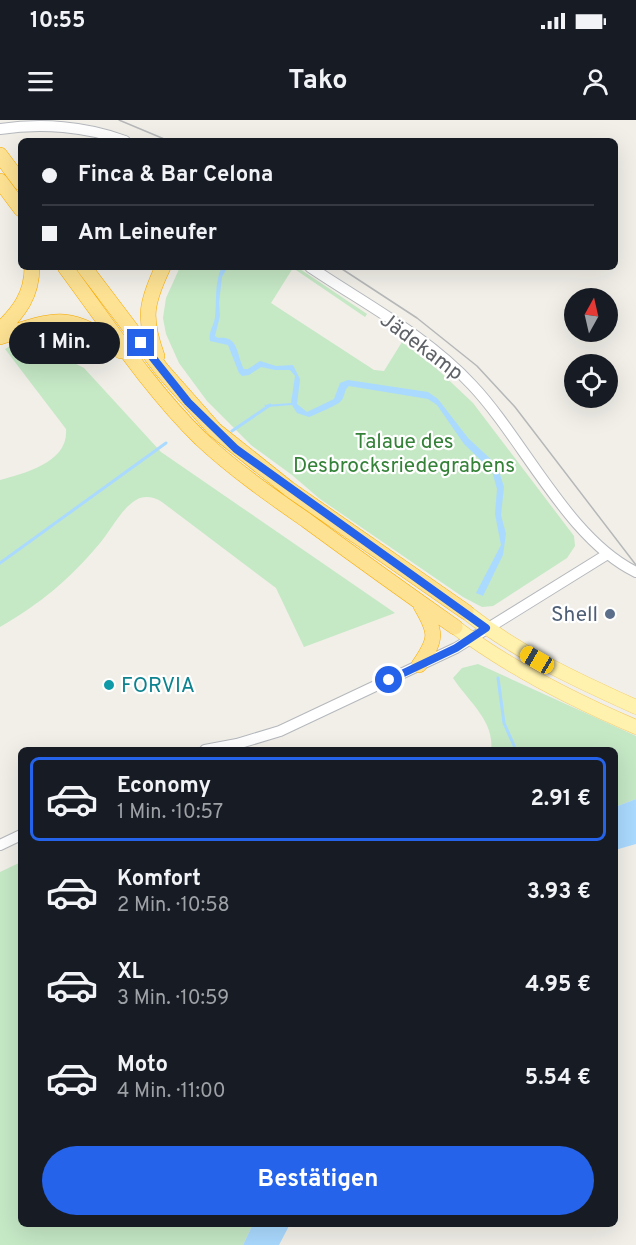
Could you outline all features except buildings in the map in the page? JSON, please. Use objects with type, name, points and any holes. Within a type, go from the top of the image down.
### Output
[{"type":"highway","points":[[4,159],[18,200]]},
{"type":"highway","points":[[13,184],[18,208]]},
{"type":"highway","points":[[0,330],[18,312],[29,289],[32,270]]},
{"type":"highway","points":[[67,270],[176,412],[226,461],[455,627]]},
{"type":"highway","points":[[86,270],[162,370],[215,430],[236,449],[466,612]]},
{"type":"highway","points":[[162,270],[150,294],[148,315],[149,335],[162,370]]},
{"type":"highway","points":[[0,337],[30,327],[70,322],[91,329],[137,364]]},
{"type":"highway","points":[[418,601],[433,627],[434,634],[431,648],[419,665]]},
{"type":"main road","points":[[466,612],[486,628],[537,660],[636,707]]},
{"type":"main road","points":[[455,627],[496,656],[571,698],[636,727]]},
{"type":"street","points":[[0,129],[33,126],[73,128],[113,138]]},
{"type":"street","name":"Jädekamp","points":[[315,270],[426,344],[456,368],[487,401],[579,525],[606,555],[636,572]]},
{"type":"street","points":[[221,747],[280,731],[419,665],[471,639],[606,555]]},
{"type":"street","points":[[0,845],[18,836]]},
{"type":"green space","name":"Talaue des Desbrocksriedegrabens","points":[[179,270],[292,270],[271,303],[374,370],[384,371],[402,342],[437,369],[473,403],[574,536],[575,546],[567,558],[493,606],[482,607],[463,597],[320,499],[251,445],[207,401],[179,363],[166,334],[163,318],[166,298]]},
{"type":"green space","name":"Talaue des Desbrocksriedegrabens","points":[[296,270],[301,270],[367,314],[365,317]]},
{"type":"green space","points":[[33,334],[51,351],[84,368],[161,452],[395,613],[304,647],[276,588],[162,502],[146,497],[139,498],[126,509],[100,543],[66,580],[29,609],[0,627],[0,480],[44,464],[60,450],[65,440],[66,429],[5,349]]},
{"type":"green space","points":[[478,664],[636,736],[636,799],[618,806],[618,747],[491,747],[489,730],[484,720],[453,678],[462,668]]},
{"type":"green space","points":[[18,863],[18,1227],[252,1227],[243,1245],[0,1245],[0,872]]},
{"type":"water","points":[[220,270],[226,270],[222,277],[220,316],[215,336],[230,339],[236,347],[244,369],[260,361],[276,366],[293,365],[300,379],[297,404],[307,412],[334,399],[340,383],[348,380],[428,392],[438,399],[468,438],[497,465],[504,487],[501,515],[506,534],[503,555],[483,596],[476,593],[501,545],[495,514],[497,489],[492,471],[464,444],[437,405],[428,399],[349,386],[340,402],[309,417],[297,413],[292,405],[267,407],[264,405],[291,403],[295,376],[290,370],[261,367],[249,375],[242,376],[228,345],[210,341],[215,317]]},
{"type":"water","points":[[636,799],[636,844],[618,849],[618,806]]},
{"type":"water","points":[[252,1227],[288,1227],[279,1245],[243,1245]]},
{"type":"waterway","points":[[232,431],[270,405]]},
{"type":"waterway","points":[[0,563],[166,443]]},
{"type":"waterway","points":[[498,678],[504,723],[515,747]]},
{"type":"tram line","points":[[119,120],[162,138]]},
{"type":"tram line","points":[[344,270],[417,318],[477,366],[515,407],[636,565]]},
{"type":"place","name":"Shell","points":[[610,614]]},
{"type":"place","name":"FORVIA","points":[[109,685]]},
{"type":"route","points":[[141,343],[188,402],[236,449],[486,628],[456,648],[389,680]]}]
